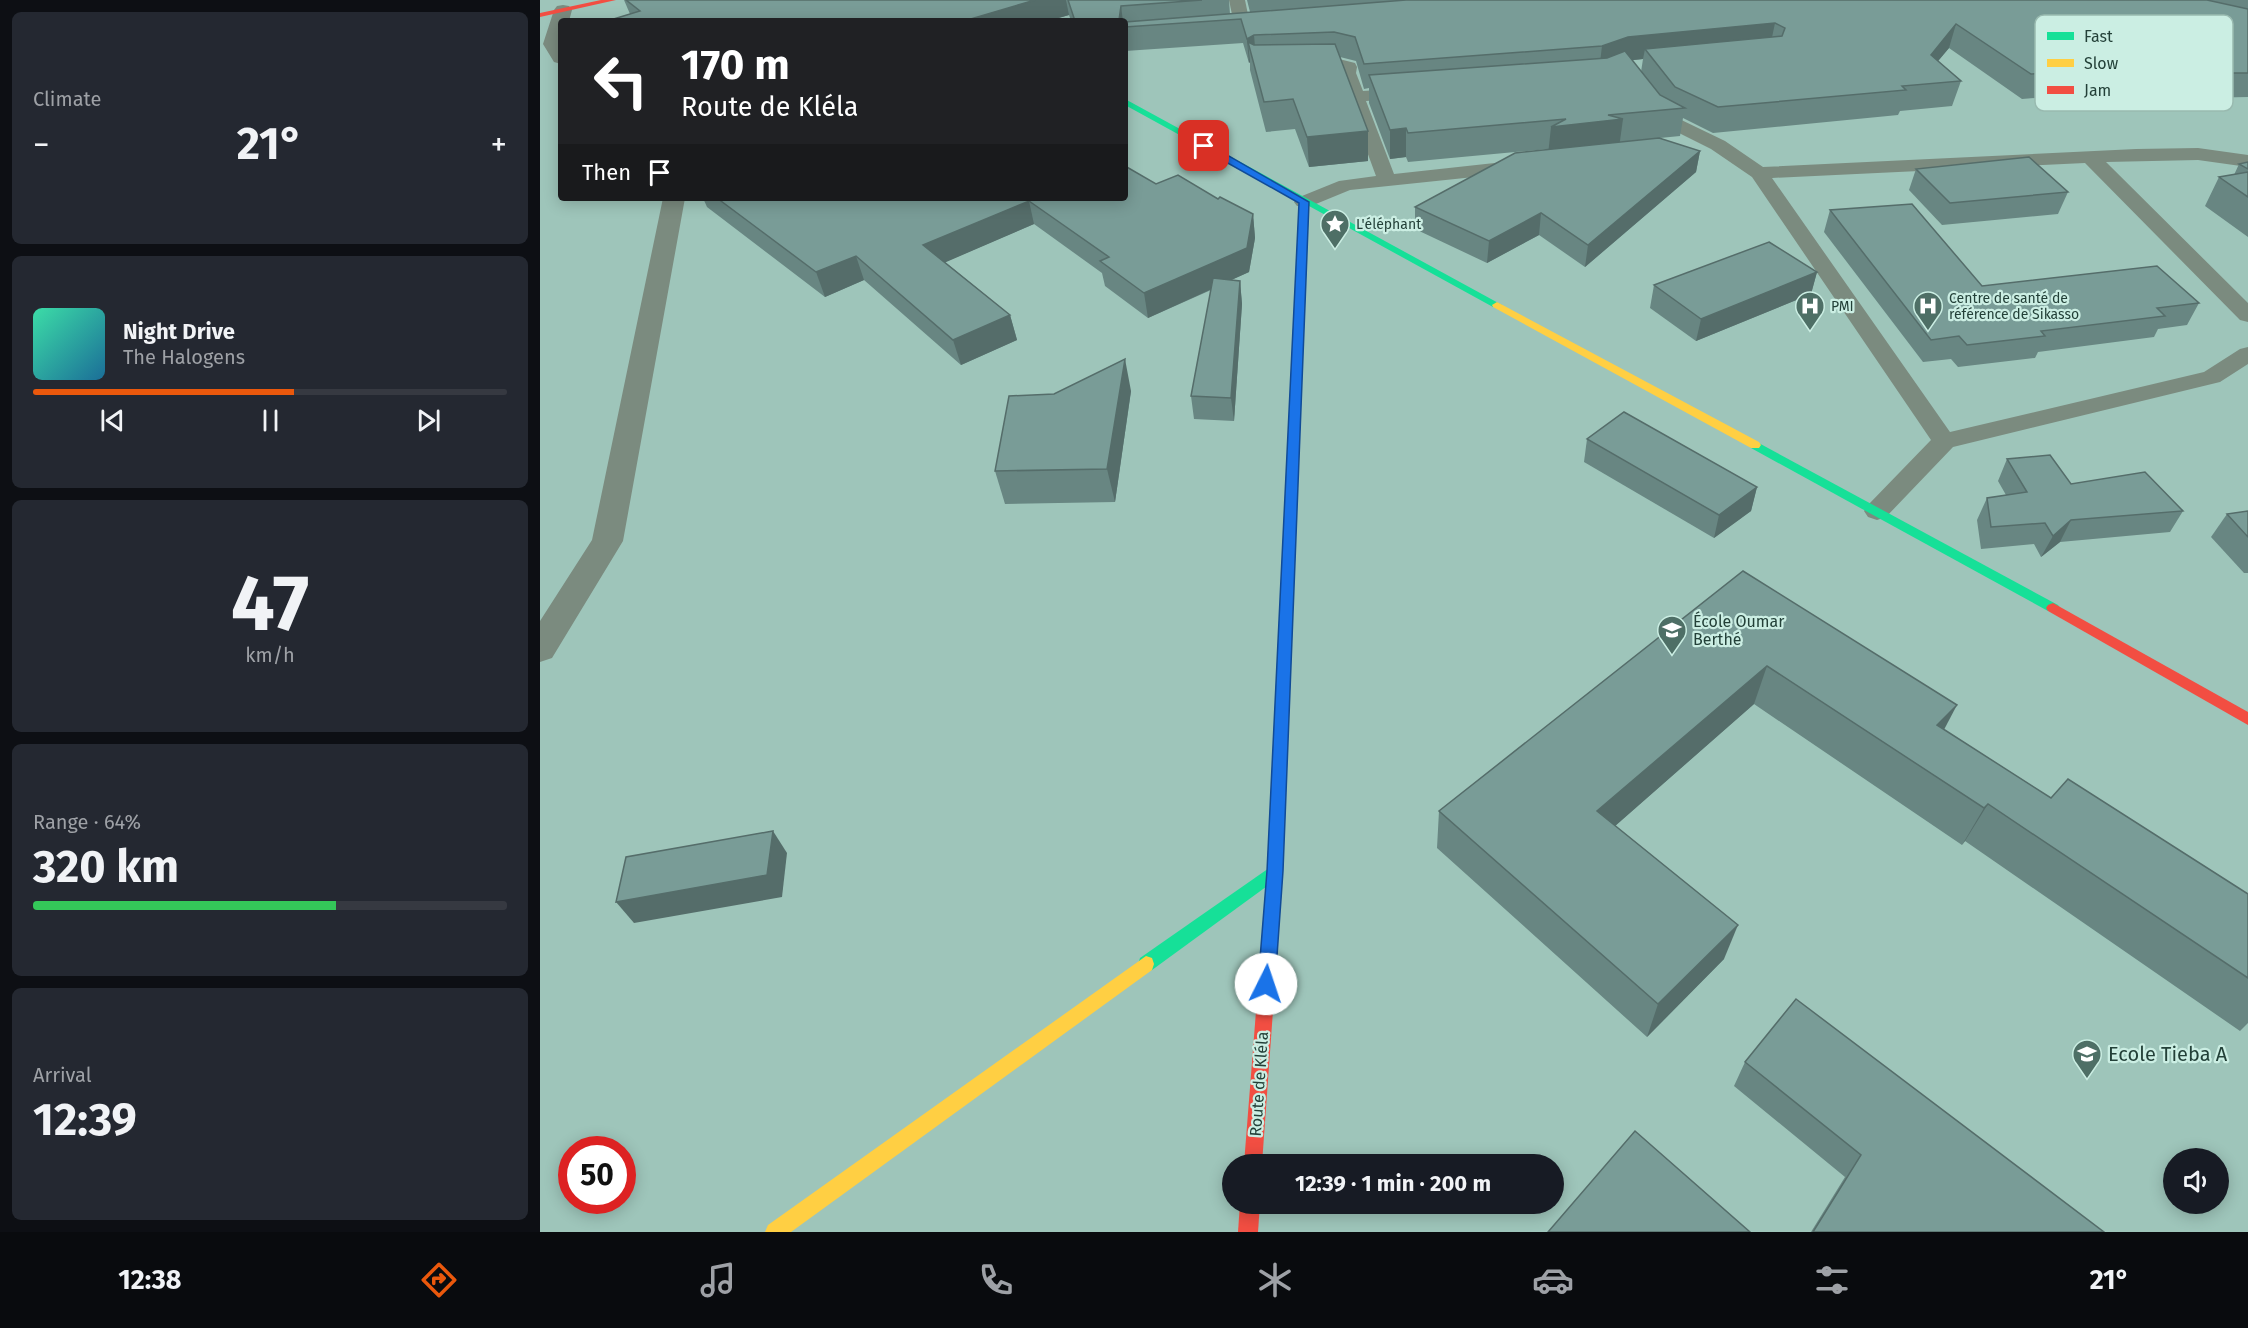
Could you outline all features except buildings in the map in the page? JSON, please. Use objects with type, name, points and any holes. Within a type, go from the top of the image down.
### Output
[{"type":"street","points":[[540,15],[612,0]]},
{"type":"street","points":[[561,18],[563,10]]},
{"type":"street","points":[[558,27],[553,44],[558,53]]},
{"type":"street","points":[[1220,31],[1267,27]]},
{"type":"street","points":[[1128,104],[1304,202],[2065,613],[2248,718]]},
{"type":"street","points":[[540,649],[607,541],[673,201]]},
{"type":"street","name":"Route de Kléla","points":[[1254,1154],[1275,871],[1304,202]]},
{"type":"street","points":[[775,1232],[1275,871]]},
{"type":"street","points":[[1248,1232],[1249,1214]]},
{"type":"lane","points":[[1237,0],[1243,29]]},
{"type":"lane","points":[[1290,65],[1335,63],[1349,67],[1347,73],[1387,180]]},
{"type":"lane","points":[[1356,97],[1427,92]]},
{"type":"lane","points":[[1644,93],[1663,118],[1718,146],[1759,173],[1944,441]]},
{"type":"lane","points":[[1683,149],[1718,146]]},
{"type":"lane","points":[[1759,173],[2198,154],[2248,161]]},
{"type":"lane","points":[[2091,158],[2248,315]]},
{"type":"lane","points":[[1304,202],[1346,185],[1541,164]]},
{"type":"lane","points":[[1877,511],[1944,441],[2212,377],[2248,354]]},
{"type":"traffic: fast","points":[[1128,104],[1497,305]]},
{"type":"traffic: fast","points":[[1281,725],[1304,202]]},
{"type":"traffic: fast","points":[[1755,445],[2053,608]]},
{"type":"traffic: fast","points":[[1146,964],[1275,871]]},
{"type":"traffic: slow","points":[[1497,305],[1755,445]]},
{"type":"traffic: slow","points":[[775,1232],[1146,964]]},
{"type":"traffic: jam","points":[[540,15],[612,0]]},
{"type":"traffic: jam","points":[[2053,608],[2248,719]]},
{"type":"traffic: jam","points":[[1254,1154],[1275,871],[1281,725]]},
{"type":"traffic: jam","points":[[1248,1232],[1249,1214]]},
{"type":"place","name":"L'éléphant","points":[[1335,250]]},
{"type":"place","name":"PMI","points":[[1810,332]]},
{"type":"place","name":"Centre de santé de référence de Sikasso","points":[[1928,332]]},
{"type":"place","name":"École Oumar Berthé","points":[[1672,656]]},
{"type":"place","name":"Ecole Tieba A","points":[[2087,1080]]},
{"type":"route","points":[[1204,146],[1304,202],[1275,871],[1266,984]]}]
